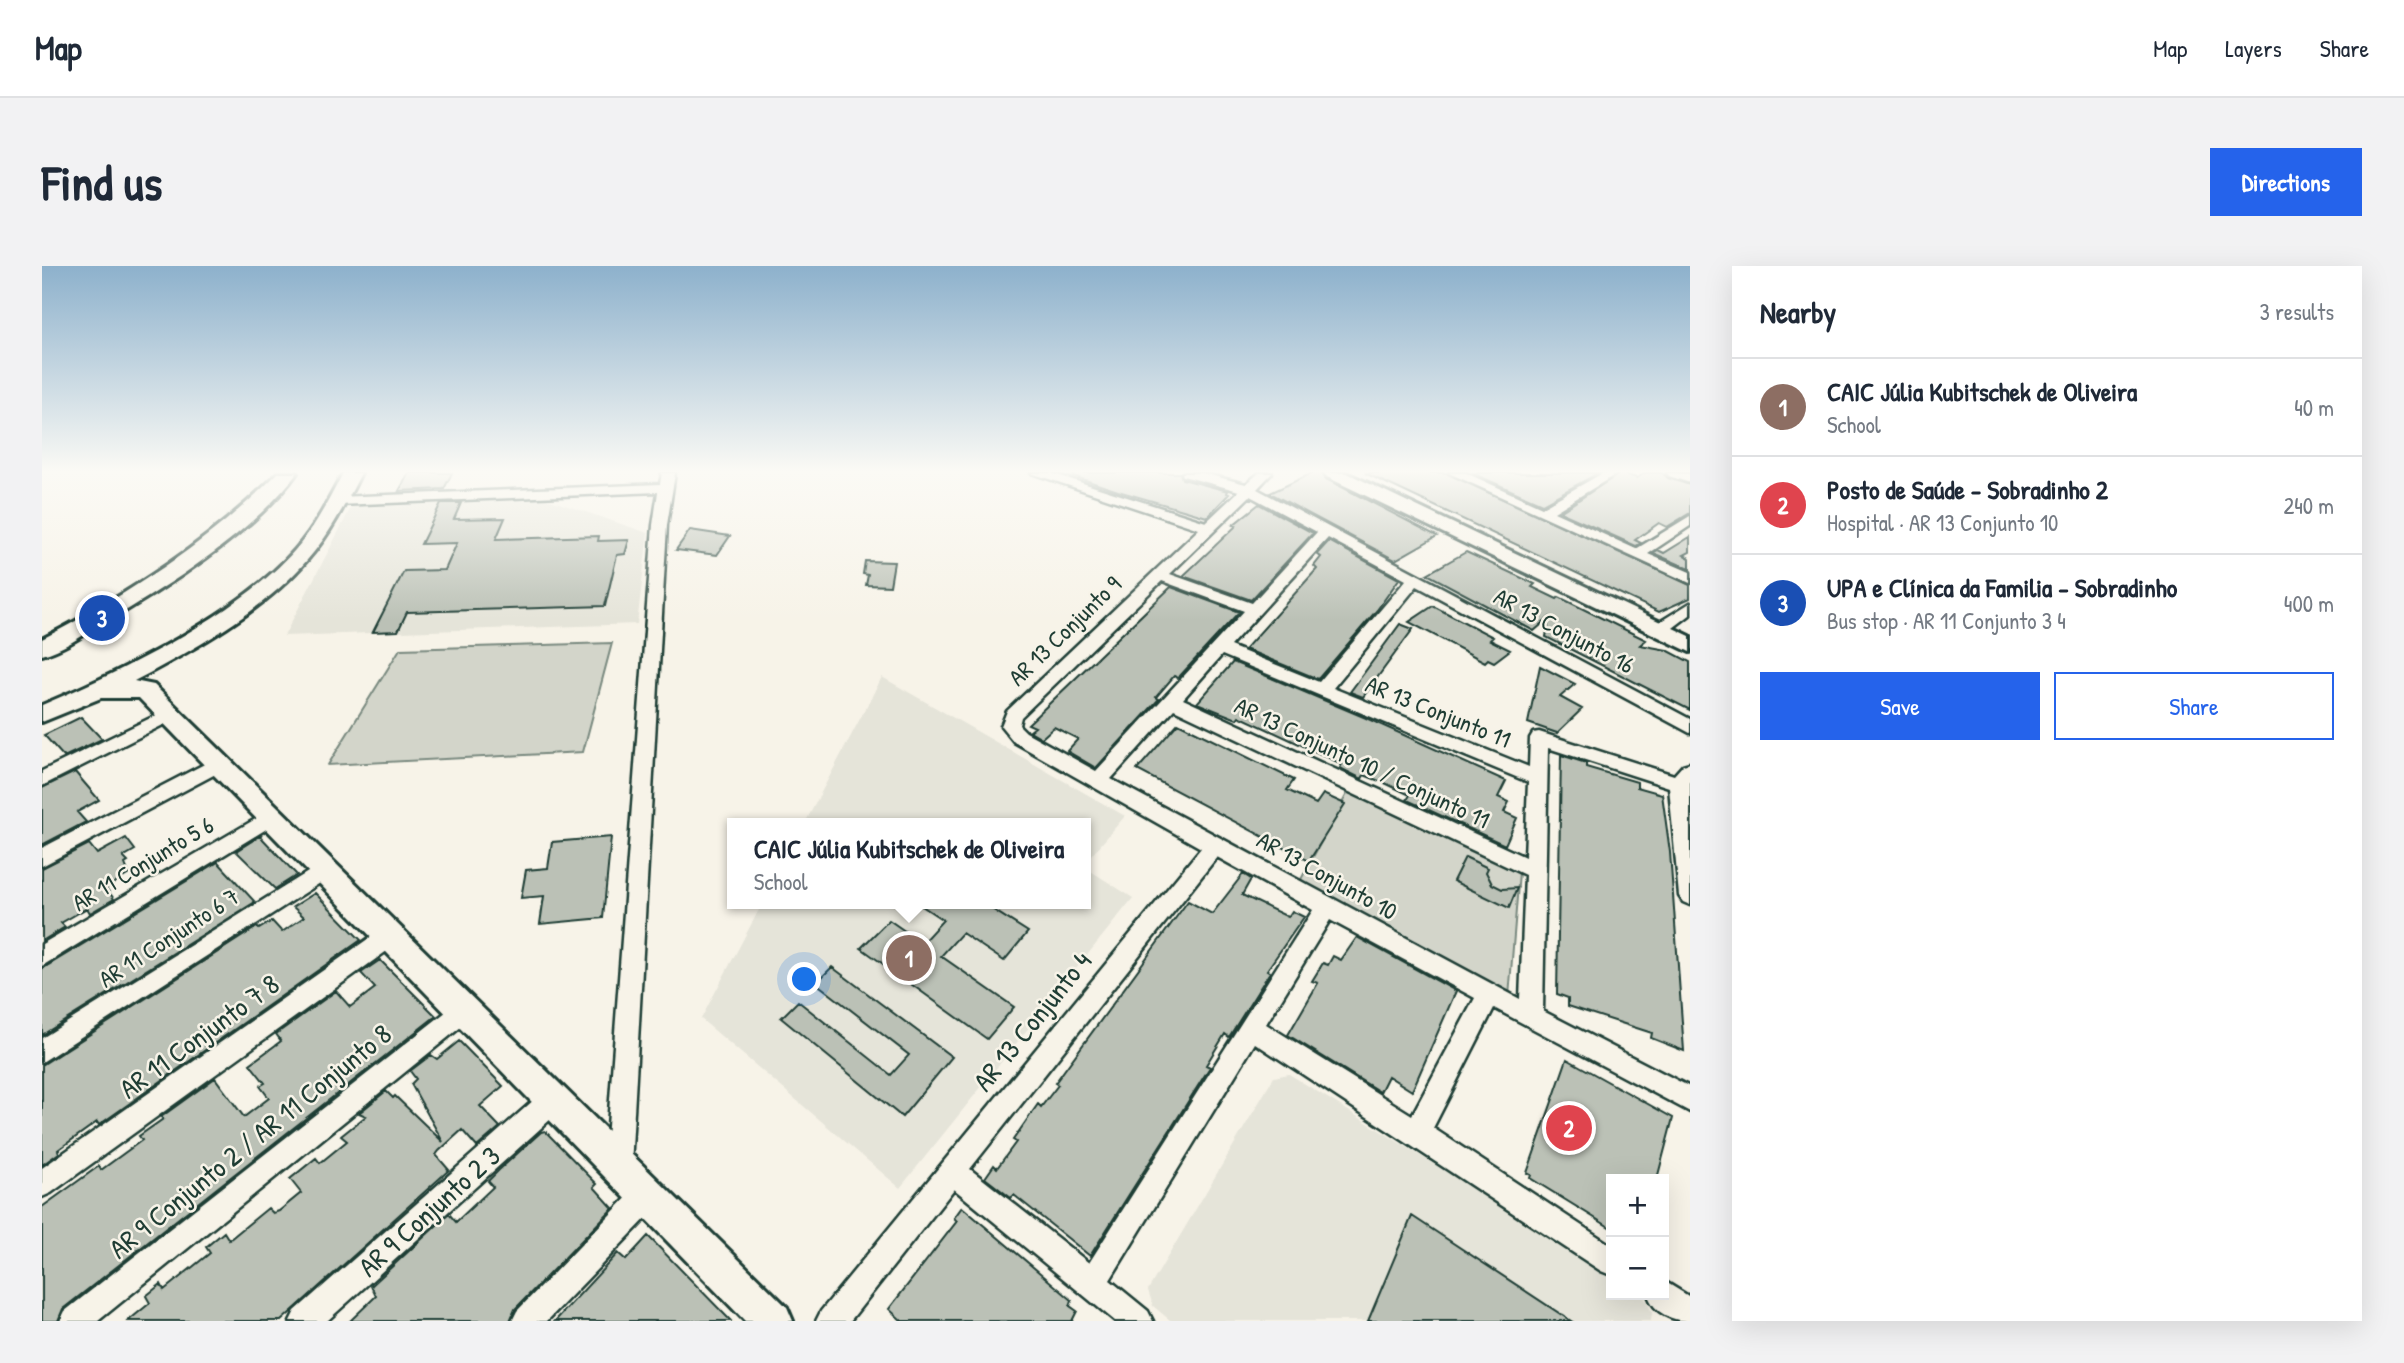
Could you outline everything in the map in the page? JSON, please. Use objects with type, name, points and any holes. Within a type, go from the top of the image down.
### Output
[{"type":"street","points":[[42,648],[102,618],[197,556],[237,522]]},
{"type":"street","points":[[42,714],[98,690],[205,631],[294,564],[325,522]]},
{"type":"street","points":[[618,1166],[660,522]]},
{"type":"street","points":[[1191,522],[1209,528]]},
{"type":"street","name":"AR 13 Conjunto 9","points":[[1010,726],[1013,715],[1215,522]]},
{"type":"street","name":"AR 13 Conjunto 16","points":[[1310,522],[1690,726]]},
{"type":"street","points":[[1435,522],[1690,645]]},
{"type":"street","points":[[1566,522],[1690,578]]},
{"type":"street","points":[[1638,554],[1687,525]]},
{"type":"street","points":[[1098,781],[1326,531]]},
{"type":"street","points":[[1159,575],[1255,609]]},
{"type":"street","points":[[1322,690],[1415,579]]},
{"type":"street","points":[[1659,630],[1690,608]]},
{"type":"street","name":"AR 13 Conjunto 11","points":[[1220,648],[1536,778]]},
{"type":"street","points":[[146,691],[148,678],[157,659]]},
{"type":"street","points":[[98,690],[127,688],[146,691],[648,1196],[759,1316]]},
{"type":"street","name":"AR 13 Conjunto 10 / Conjunto 11","points":[[1171,701],[1533,870]]},
{"type":"street","points":[[42,779],[169,715]]},
{"type":"street","name":"AR 13 Conjunto 10","points":[[1010,726],[1020,737],[1098,781],[1531,1017],[1690,1100]]},
{"type":"street","points":[[1531,1017],[1533,870],[1539,737],[1686,780],[1690,896]]},
{"type":"street","points":[[42,858],[218,764]]},
{"type":"street","name":"AR 11 Conjunto 5 6","points":[[42,956],[271,817]]},
{"type":"street","name":"AR 13 Conjunto 4","points":[[831,1321],[1215,845]]},
{"type":"street","name":"AR 11 Conjunto 6 7","points":[[42,1051],[324,870]]},
{"type":"street","points":[[1092,1284],[1327,906]]},
{"type":"street","name":"AR 11 Conjunto 7 8","points":[[42,1184],[390,936]]},
{"type":"street","points":[[1417,1133],[1489,994]]},
{"type":"street","name":"AR 9 Conjunto 2 / AR 11 Conjunto 8","points":[[75,1321],[464,1011]]},
{"type":"street","points":[[1252,1028],[1606,1258]]},
{"type":"street","name":"AR 9 Conjunto 2 3","points":[[305,1321],[553,1100]]},
{"type":"street","points":[[952,1171],[1138,1321]]},
{"type":"street","points":[[527,1321],[648,1196]]},
{"type":"street","points":[[1669,1300],[1690,1314]]},
{"type":"shaded area","points":[[343,522],[616,522],[648,533],[637,624],[284,636]]},
{"type":"shaded area","points":[[612,643],[583,752],[328,765],[400,649]]},
{"type":"shaded area","points":[[882,677],[1125,816],[1091,856],[1091,818],[808,818]]},
{"type":"shaded area","points":[[1348,792],[1519,872],[1509,997],[1299,883]]},
{"type":"shaded area","points":[[1091,871],[1133,898],[900,1188],[701,1019],[759,909],[1091,909]]},
{"type":"shaded area","points":[[1289,1074],[1606,1271],[1606,1300],[1646,1300],[1652,1312],[1651,1321],[1171,1321],[1153,1306],[1148,1290],[1274,1077]]},
{"type":"building","points":[[432,522],[503,522],[496,539],[599,536],[598,541],[629,540],[625,554],[617,555],[605,606],[407,612],[398,631],[373,632],[404,571],[445,570],[457,543],[421,544]]},
{"type":"building","points":[[1236,522],[1293,522],[1313,533],[1251,600],[1183,576],[1236,526],[1233,525]]},
{"type":"building","points":[[1325,522],[1410,522],[1437,536],[1395,560]]},
{"type":"building","points":[[1469,522],[1554,522],[1690,585],[1690,598],[1659,612]]},
{"type":"building","points":[[1583,522],[1675,522],[1667,527],[1659,523],[1635,540],[1641,543],[1636,546]]},
{"type":"building","points":[[690,530],[730,536],[717,555],[676,550]]},
{"type":"building","points":[[1690,537],[1690,552],[1684,555],[1690,558],[1690,569],[1653,553],[1658,550],[1664,553]]},
{"type":"building","points":[[1329,541],[1399,579],[1377,610],[1318,679],[1245,649],[1317,569],[1314,566],[1321,557],[1317,554]]},
{"type":"building","points":[[1466,552],[1535,584],[1532,587],[1557,599],[1559,597],[1646,640],[1640,645],[1667,650],[1690,662],[1690,710],[1546,637],[1549,618],[1534,631],[1427,574]]},
{"type":"building","points":[[865,561],[894,562],[890,586],[866,585],[868,575],[863,574]]},
{"type":"building","points":[[1171,587],[1239,612],[1178,678],[1174,676],[1156,697],[1159,699],[1096,768],[1067,751],[1078,739],[1054,727],[1042,738],[1030,731],[1035,727],[1028,724]]},
{"type":"building","points":[[1433,606],[1493,637],[1490,640],[1510,650],[1494,662],[1488,659],[1485,662],[1409,622]]},
{"type":"building","points":[[1400,624],[1413,629],[1363,697],[1350,692]]},
{"type":"building","points":[[1233,662],[1506,781],[1498,797],[1509,802],[1504,812],[1517,818],[1505,845],[1407,800],[1410,795],[1387,784],[1364,775],[1362,779],[1340,768],[1342,764],[1239,716],[1237,719],[1197,703]]},
{"type":"building","points":[[1540,666],[1575,684],[1560,697],[1582,709],[1557,733],[1528,723]]},
{"type":"building","points":[[81,717],[102,739],[64,757],[44,735]]},
{"type":"building","points":[[1178,723],[1294,780],[1287,790],[1316,804],[1323,794],[1345,804],[1309,861],[1137,770]]},
{"type":"building","points":[[1561,755],[1586,763],[1586,767],[1637,782],[1637,787],[1662,794],[1670,852],[1684,1051],[1651,1038],[1652,1033],[1568,1006],[1568,998],[1557,994]]},
{"type":"building","points":[[75,772],[99,800],[77,812],[86,822],[42,845],[42,788]]},
{"type":"building","points":[[260,836],[297,875],[275,889],[236,851]]},
{"type":"building","points":[[611,837],[603,918],[540,924],[544,896],[521,898],[526,870],[548,868],[552,842]]},
{"type":"building","points":[[126,838],[135,850],[123,857],[128,862],[125,864],[129,874],[106,888],[114,899],[90,913],[87,908],[61,923],[65,927],[42,941],[42,868],[89,844],[97,854]]},
{"type":"building","points":[[1465,857],[1488,868],[1486,872],[1492,884],[1502,889],[1517,888],[1509,908],[1453,881]]},
{"type":"building","points":[[218,862],[255,902],[42,1035],[42,969]]},
{"type":"building","points":[[1243,874],[1251,879],[1242,895],[1288,917],[1292,911],[1304,917],[1267,970],[1270,972],[1229,1037],[1225,1034],[1206,1065],[1210,1067],[1090,1256],[1014,1195],[1011,1198],[985,1178],[994,1165],[997,1168],[1016,1142],[1013,1140],[1038,1104],[1041,1107],[1058,1085],[1055,1083],[1188,901],[1212,914]]},
{"type":"building","points":[[315,893],[361,940],[99,1125],[97,1122],[42,1165],[42,1065],[257,927],[259,929],[272,921],[282,932],[304,917],[293,907]]},
{"type":"building","points":[[926,909],[992,909],[1028,932],[1004,961],[962,933],[941,956],[1014,1007],[987,1039],[861,948],[889,920],[922,943],[943,920]]},
{"type":"building","points":[[1357,937],[1456,991],[1412,1091],[1388,1076],[1380,1092],[1288,1035],[1318,983],[1312,981],[1323,963],[1328,965],[1333,956],[1341,960]]},
{"type":"building","points":[[380,960],[436,1016],[63,1309],[58,1321],[42,1321],[42,1207],[99,1166],[101,1170],[142,1140],[139,1136],[163,1119],[161,1117],[215,1078],[244,1117],[269,1098],[260,1086],[265,1083],[250,1064],[281,1041],[276,1034],[336,991],[350,1007],[375,988],[361,973]]},
{"type":"building","points":[[832,967],[952,1057],[902,1117],[781,1018],[798,1001],[891,1075],[909,1055],[816,983]]},
{"type":"building","points":[[459,1041],[503,1086],[480,1106],[500,1127],[477,1147],[462,1130],[436,1155],[449,1170],[281,1321],[128,1321],[150,1303],[146,1296],[161,1284],[164,1290],[210,1253],[206,1247],[224,1232],[229,1240],[268,1208],[273,1213],[279,1211],[301,1193],[290,1179],[316,1158],[320,1163],[347,1141],[341,1136],[366,1116],[359,1113],[386,1091],[393,1098],[395,1096],[443,1142],[411,1084],[416,1079],[410,1071],[431,1055],[437,1059]]},
{"type":"building","points":[[1567,1059],[1673,1118],[1658,1174],[1606,1174],[1606,1225],[1530,1178],[1531,1175],[1527,1173]]},
{"type":"building","points":[[545,1131],[597,1184],[594,1187],[613,1208],[515,1309],[510,1321],[350,1321],[376,1296],[371,1286],[449,1214],[456,1222],[493,1187],[488,1181]]},
{"type":"building","points":[[962,1207],[1072,1300],[1070,1306],[1077,1311],[1072,1321],[902,1321],[889,1309],[957,1221],[954,1218]]},
{"type":"building","points":[[1412,1216],[1571,1321],[1368,1321]]},
{"type":"building","points":[[648,1236],[731,1321],[555,1321],[618,1253],[626,1260]]},
{"type":"place","name":"UPA e Clínica da Familia - Sobradinho","points":[[102,618]]},
{"type":"place","name":"CAIC Júlia Kubitschek de Oliveira","points":[[909,958]]},
{"type":"place","name":"Posto de Saúde - Sobradinho 2","points":[[1569,1128]]}]
